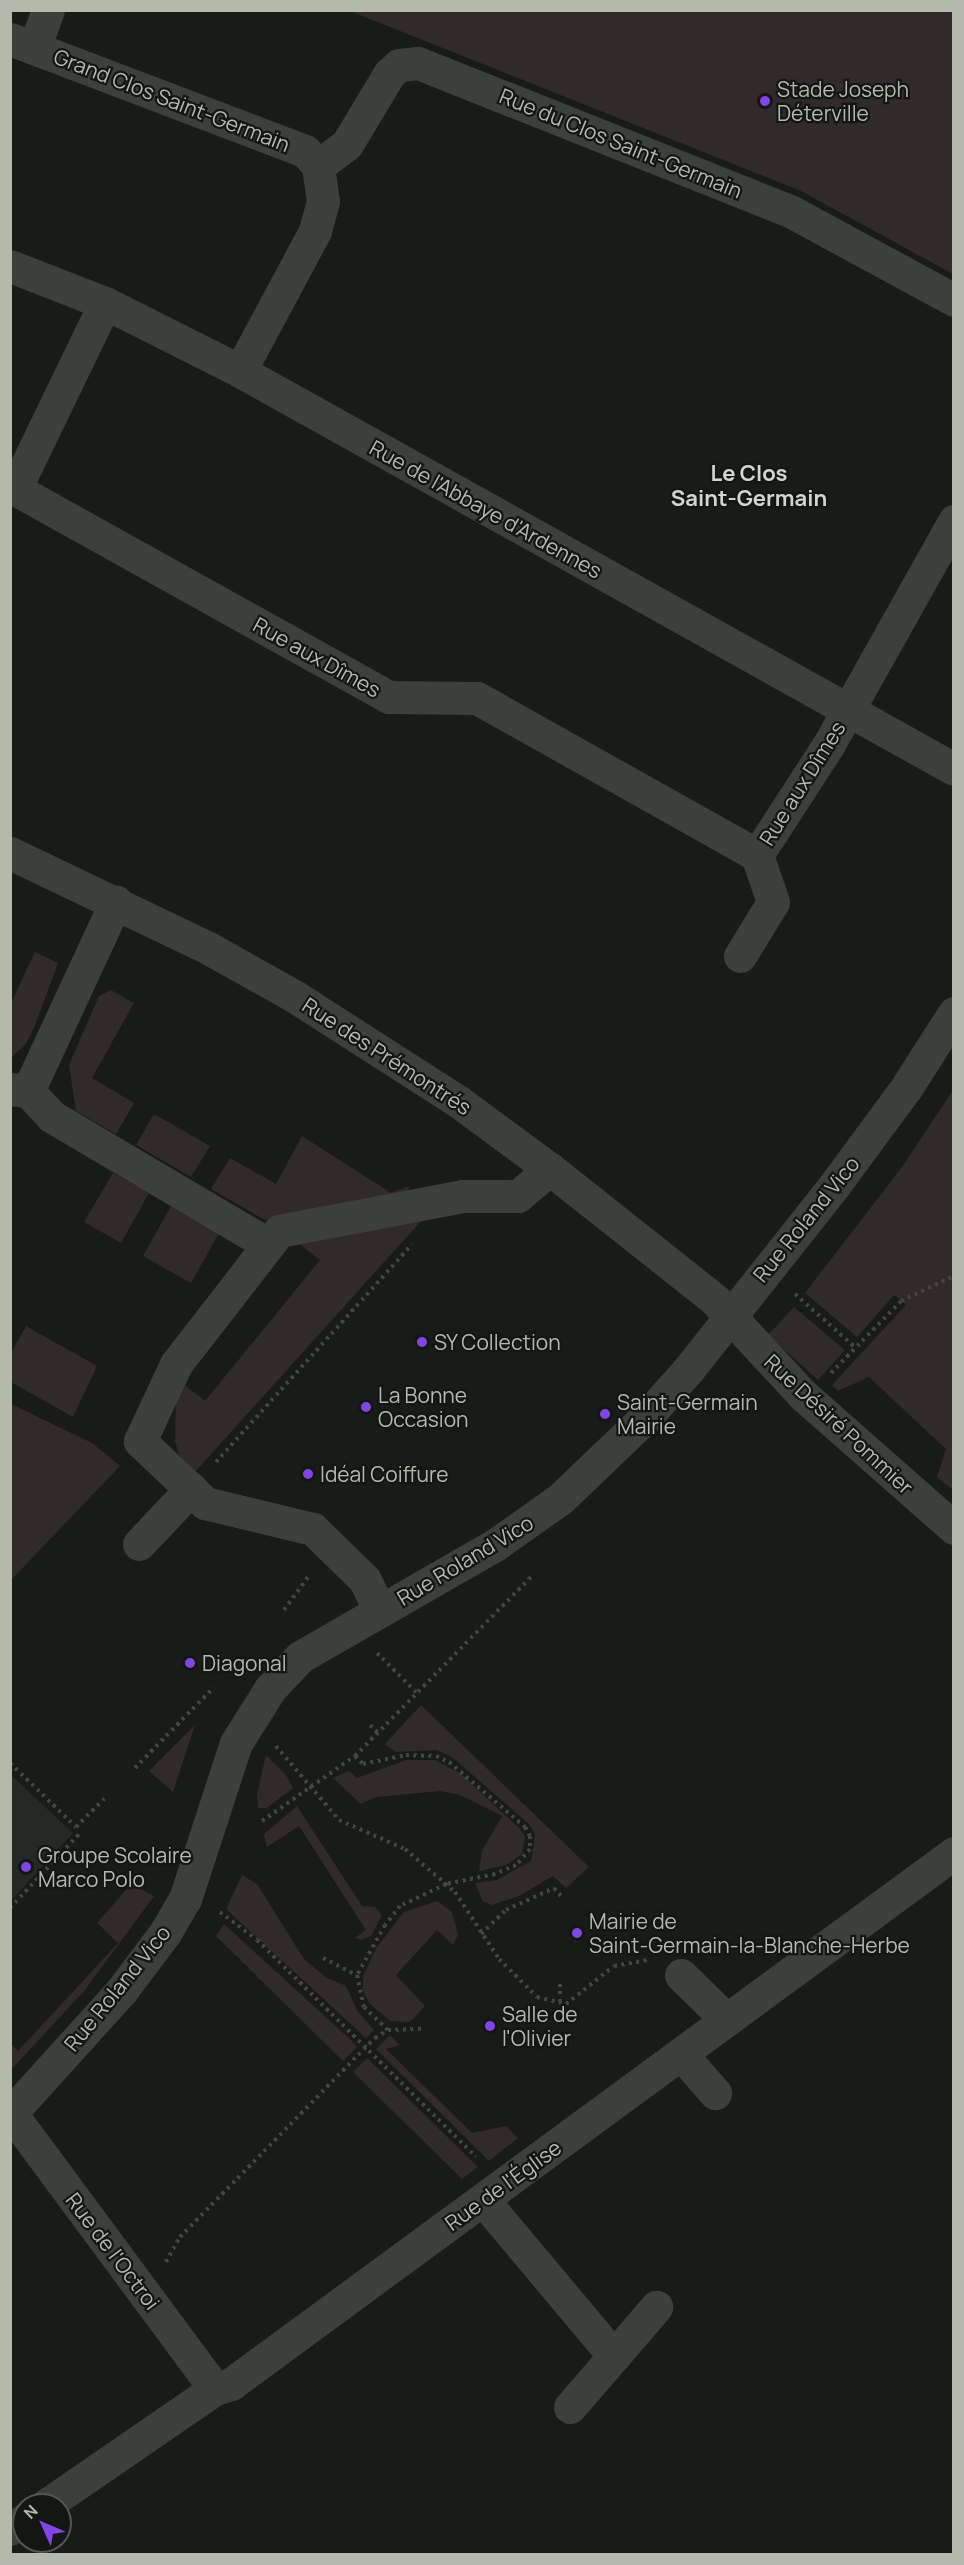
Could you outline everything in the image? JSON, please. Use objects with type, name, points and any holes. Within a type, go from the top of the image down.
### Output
[{"type":"street","points":[[22,44],[48,10]]},
{"type":"street","name":"Grand Clos Saint-Germain","points":[[22,44],[305,151],[318,166]]},
{"type":"street","name":"Rue du Clos Saint-Germain","points":[[318,166],[347,144],[389,74],[399,65],[418,63],[792,212],[954,300]]},
{"type":"street","points":[[240,371],[315,231],[323,201],[318,166]]},
{"type":"street","name":"Rue de l'Abbaye d'Ardennes","points":[[10,266],[105,303],[240,371],[954,769]]},
{"type":"street","name":"Rue aux Dîmes","points":[[105,303],[13,493],[389,697],[477,698],[757,855],[847,711]]},
{"type":"street","points":[[847,711],[954,521]]},
{"type":"street","name":"Rue des Prémontrés","points":[[10,853],[116,901],[294,996],[459,1102],[550,1169],[715,1300],[728,1316]]},
{"type":"street","points":[[741,956],[773,902],[757,855]]},
{"type":"street","points":[[116,901],[19,1090],[51,1116],[266,1243]]},
{"type":"street","name":"Rue Roland Vico","points":[[10,2113],[122,1990],[165,1933],[185,1899],[236,1743],[270,1689],[300,1657],[495,1545],[560,1499],[675,1385],[871,1137],[954,1013]]},
{"type":"street","points":[[380,1611],[365,1580],[313,1529],[205,1503],[140,1441],[176,1364],[227,1301],[266,1243],[279,1231],[463,1196],[518,1196],[550,1169]]},
{"type":"street","name":"Rue Désiré Pommier","points":[[728,1316],[803,1395],[954,1528]]},
{"type":"street","points":[[139,1544],[191,1490]]},
{"type":"street","name":"Rue de l'Église","points":[[63,2493],[215,2389],[231,2384],[954,1853]]},
{"type":"street","points":[[681,1975],[727,2020]]},
{"type":"street","points":[[681,2054],[715,2093]]},
{"type":"street","name":"Rue de l'Octroi","points":[[10,2113],[215,2389]]},
{"type":"street","points":[[483,2200],[614,2356]]},
{"type":"street","points":[[570,2408],[656,2307]]},
{"type":"path","points":[[191,1490],[428,1226],[440,1201]]},
{"type":"path","points":[[828,1375],[901,1301],[954,1276]]},
{"type":"path","points":[[792,1292],[856,1348]]},
{"type":"path","points":[[284,1610],[312,1573]]},
{"type":"path","points":[[262,1821],[356,1756],[531,1577]]},
{"type":"path","points":[[372,1647],[417,1693]]},
{"type":"path","points":[[135,1768],[214,1687]]},
{"type":"path","points":[[370,1725],[378,1733]]},
{"type":"path","points":[[272,1741],[339,1820],[405,1849],[446,1884],[499,1959],[537,1997],[566,2004],[614,1966],[639,1960],[660,1960],[681,1975]]},
{"type":"path","points":[[356,1756],[363,1764],[406,1755],[436,1756],[449,1762],[525,1827],[530,1849],[516,1865],[495,1874],[446,1884],[400,1906],[373,1942],[357,1975],[364,2007],[388,2030]]},
{"type":"path","points":[[10,1763],[76,1827],[104,1799]]},
{"type":"path","points":[[10,1908],[80,1833]]},
{"type":"path","points":[[481,1934],[506,1910],[554,1888],[564,1899]]},
{"type":"path","points":[[217,1909],[257,1940],[468,2148]]},
{"type":"path","points":[[323,1958],[357,1975]]},
{"type":"path","points":[[560,1984],[560,2004]]},
{"type":"path","points":[[162,2268],[180,2237],[366,2047],[388,2030],[422,2029]]},
{"type":"shaded area","name":"Stade Joseph Déterville","points":[[350,11],[953,11],[953,274],[801,191]]},
{"type":"shaded area","points":[[35,952],[58,963],[34,1028],[25,1045],[11,1058],[11,1003]]},
{"type":"shaded area","points":[[111,990],[134,1003],[92,1078],[134,1103],[116,1134],[76,1111],[69,1065],[99,996]]},
{"type":"shaded area","points":[[953,1090],[953,1490],[937,1477],[946,1449],[869,1377],[838,1391],[832,1385],[906,1305],[894,1295],[857,1337],[805,1293],[902,1167]]},
{"type":"shaded area","points":[[154,1114],[210,1146],[191,1177],[136,1145]]},
{"type":"shaded area","points":[[302,1136],[391,1193],[409,1186],[408,1190],[385,1204],[265,1220],[211,1189],[230,1158],[276,1184]]},
{"type":"shaded area","points":[[113,1173],[149,1193],[121,1243],[84,1222]]},
{"type":"shaded area","points":[[171,1206],[219,1233],[191,1283],[143,1256]]},
{"type":"shaded area","points":[[422,1220],[195,1472],[179,1455],[175,1441],[176,1397],[181,1382],[205,1401],[320,1260],[296,1241]]},
{"type":"shaded area","points":[[794,1307],[845,1350],[818,1380],[768,1335]]},
{"type":"shaded area","points":[[26,1326],[97,1366],[73,1417],[11,1382],[11,1353]]},
{"type":"shaded area","points":[[11,1404],[92,1443],[120,1466],[11,1580]]},
{"type":"shaded area","points":[[421,1705],[589,1867],[566,1888],[553,1876],[519,1896],[492,1905],[483,1901],[475,1883],[497,1880],[531,1861],[535,1834],[529,1824],[452,1757],[437,1750],[396,1752],[385,1744]]},
{"type":"shaded area","points":[[195,1725],[173,1792],[149,1771]]},
{"type":"shaded area","points":[[266,1755],[286,1775],[293,1788],[267,1808],[258,1808],[257,1794]]},
{"type":"shaded area","points":[[406,1760],[435,1760],[461,1774],[521,1830],[525,1837],[522,1854],[506,1865],[479,1871],[482,1851],[502,1816],[460,1795],[440,1791],[376,1797],[361,1804],[333,1778],[349,1771],[357,1778]]},
{"type":"shaded area","name":"Groupe Scolaire Marco Polo","points":[[10,1774],[73,1833],[11,1901],[10,1901]]},
{"type":"shaded area","points":[[297,1806],[362,1906],[375,1907],[382,1915],[371,1936],[362,1940],[355,1938],[366,1930],[299,1826],[267,1847],[264,1834]]},
{"type":"shaded area","points":[[242,1875],[257,1884],[304,1959],[327,1978],[346,1986],[358,2012],[374,2030],[366,2038],[226,1909]]},
{"type":"shaded area","points":[[131,1884],[154,1896],[85,1990],[11,2070],[11,2044],[18,2051],[118,1943],[97,1923]]},
{"type":"shaded area","points":[[437,1901],[452,1912],[458,1935],[453,1945],[437,1930],[396,1975],[425,2006],[410,2022],[390,2021],[369,2003],[363,1990],[363,1976],[377,1947],[404,1912]]},
{"type":"shaded area","points":[[224,1924],[351,2040],[357,2047],[343,2061],[216,1936]]},
{"type":"shaded area","points":[[390,2035],[400,2045],[386,2049],[472,2133],[506,2126],[518,2138],[489,2161],[376,2049]]},
{"type":"shaded area","points":[[367,2058],[478,2167],[462,2179],[353,2072]]},
{"type":"place","name":"Stade Joseph Déterville","points":[[765,101]]},
{"type":"place","name":"SY Collection","points":[[422,1342]]},
{"type":"place","name":"La Bonne Occasion","points":[[366,1407]]},
{"type":"place","name":"Saint-Germain Mairie","points":[[605,1414]]},
{"type":"place","name":"Idéal Coiffure","points":[[308,1474]]},
{"type":"place","name":"Diagonal","points":[[190,1663]]},
{"type":"place","name":"Groupe Scolaire Marco Polo","points":[[26,1867]]},
{"type":"place","name":"Mairie de Saint-Germain-la-Blanche-Herbe","points":[[577,1933]]},
{"type":"place","name":"Salle de l'Olivier","points":[[490,2026]]},
{"type":"district","name":"Le Clos Saint-Germain","points":[[749,486]]}]
